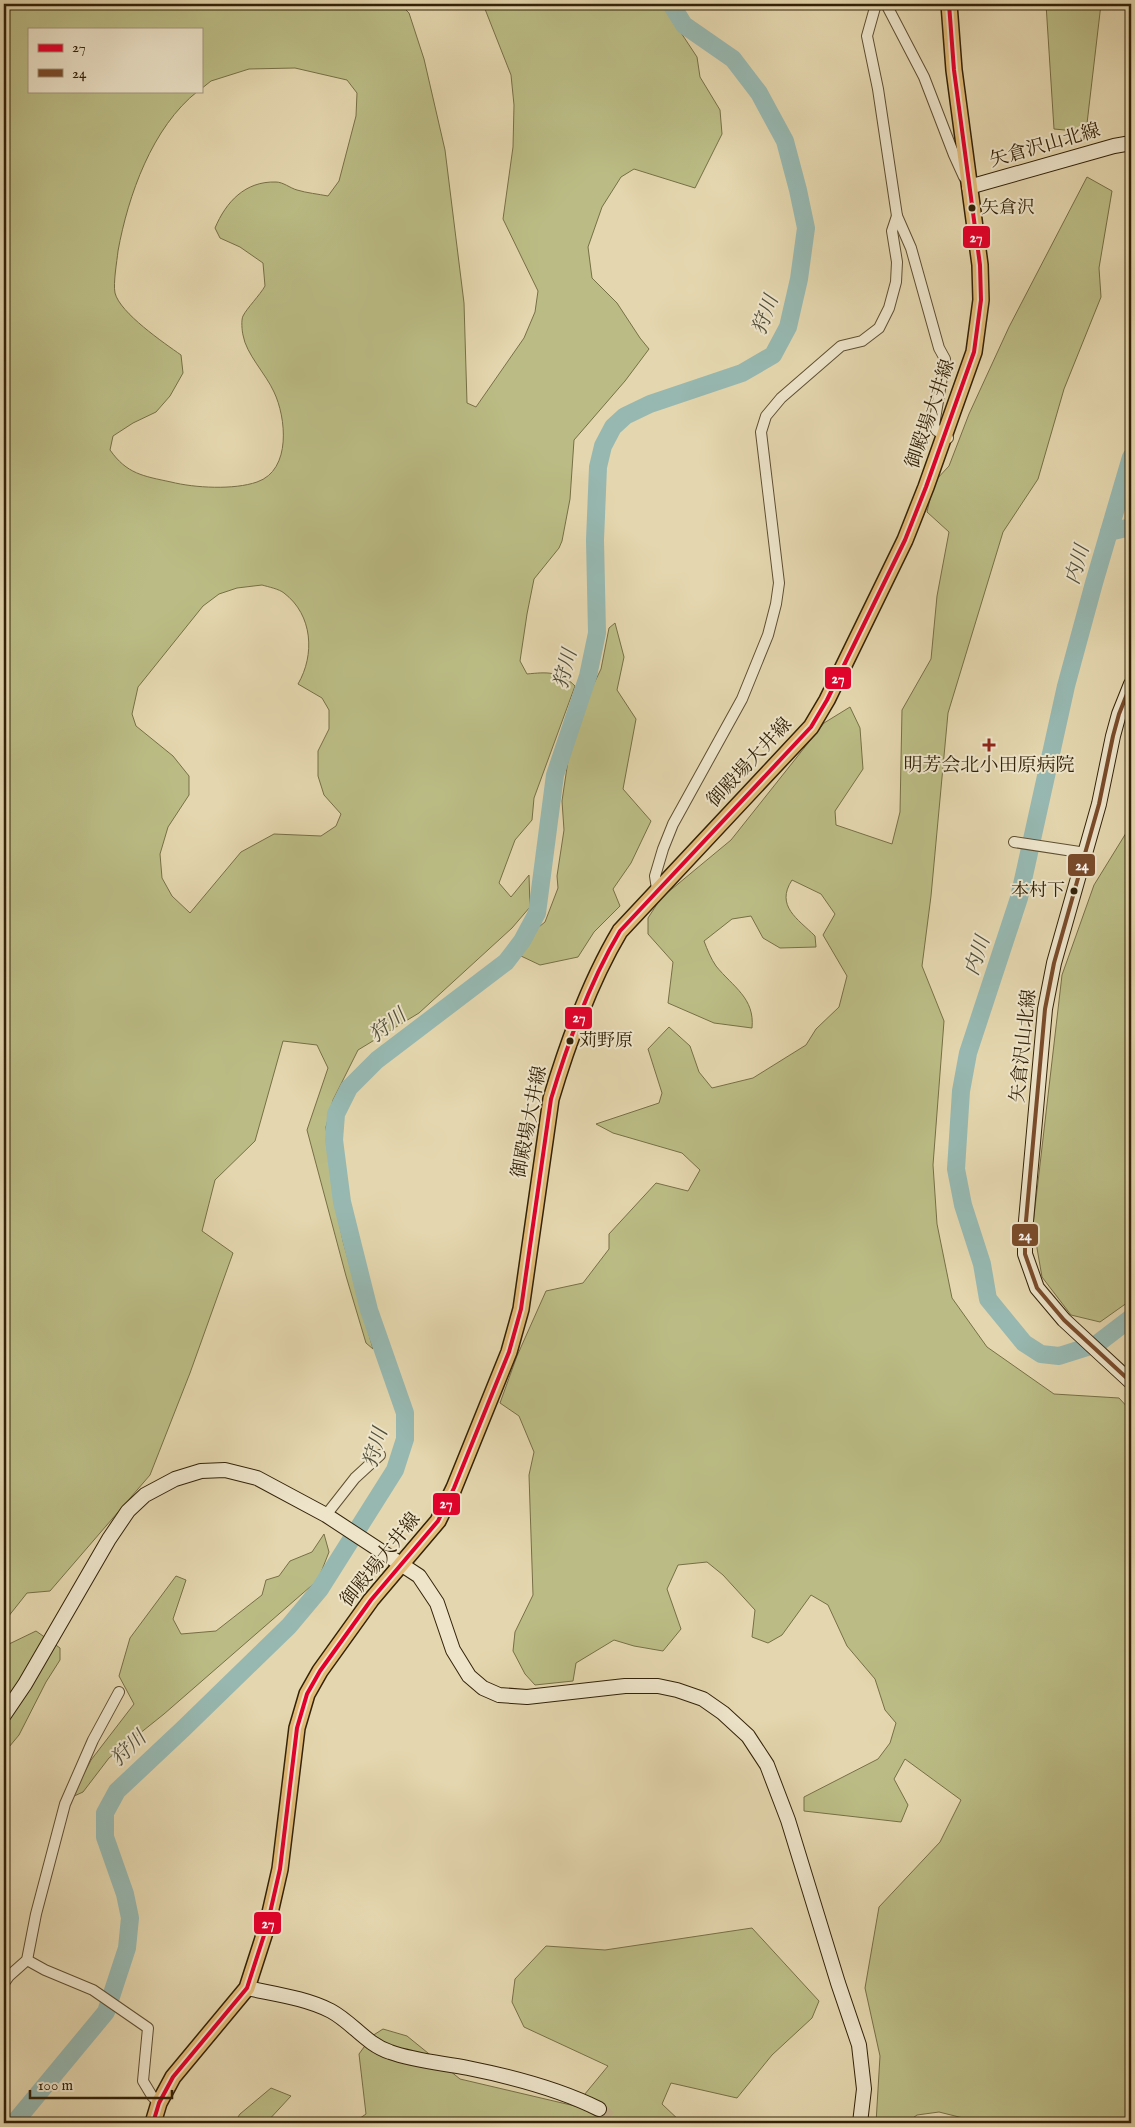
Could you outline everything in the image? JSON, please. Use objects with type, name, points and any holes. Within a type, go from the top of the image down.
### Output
[{"type":"main road","name":"御殿場大井線","points":[[153,2123],[160,2103],[173,2077],[247,1988],[267,1926],[280,1869],[297,1728],[306,1694],[320,1671],[371,1600],[438,1521],[454,1488],[509,1352],[521,1309],[551,1099],[561,1066],[605,956],[620,931],[792,748],[815,720],[827,700],[905,540],[947,438],[974,352],[981,300],[980,265],[954,70],[949,4]]},
{"type":"street","points":[[876,4],[866,36],[878,88],[897,216],[911,248],[939,348],[945,360],[934,425],[936,430],[947,438]]},
{"type":"street","points":[[886,4],[924,77],[969,187]]},
{"type":"street","name":"矢倉沢山北線","points":[[969,187],[1114,146],[1131,143]]},
{"type":"street","points":[[658,889],[655,876],[673,824],[742,699],[768,635],[776,604],[779,583],[762,432],[766,416],[780,398],[841,346],[862,341],[879,328],[889,308],[896,282],[897,262],[892,231],[897,216]]},
{"type":"street","name":"矢倉沢山北線","points":[[1131,684],[1112,736],[1099,804],[1054,962],[1049,986],[1025,1232],[1025,1254],[1037,1288],[1048,1304],[1131,1382]]},
{"type":"street","points":[[1014,842],[1086,853]]},
{"type":"street","points":[[331,1518],[355,1478],[380,1455]]},
{"type":"street","points":[[4,1716],[25,1684],[109,1540],[128,1511],[145,1494],[174,1479],[201,1471],[225,1470],[257,1478],[331,1518],[419,1576],[432,1594],[453,1650],[469,1676],[483,1688],[499,1695],[527,1697],[625,1686],[658,1686],[678,1690],[703,1700],[723,1713],[748,1736],[767,1765],[788,1820],[859,2046],[864,2089],[860,2123]]},
{"type":"street","points":[[4,1983],[27,1960],[36,1914],[65,1804],[93,1740],[120,1692]]},
{"type":"street","points":[[27,1960],[45,1970],[93,1990],[148,2028],[143,2081],[152,2096],[160,2103]]},
{"type":"street","points":[[247,1988],[308,2002],[331,2011],[350,2024],[370,2043],[388,2052],[475,2070],[548,2088],[599,2109]]},
{"type":"green space","points":[[4,4],[400,4],[409,13],[424,59],[445,150],[464,303],[467,403],[476,407],[524,338],[535,312],[538,291],[503,219],[513,147],[514,105],[511,75],[483,4],[662,4],[697,57],[700,77],[720,110],[722,134],[695,188],[634,169],[621,177],[602,207],[588,247],[592,278],[617,303],[649,349],[625,381],[574,440],[570,499],[562,541],[559,548],[534,579],[520,661],[527,674],[558,675],[575,686],[534,798],[532,820],[515,840],[499,883],[511,897],[529,875],[530,907],[512,928],[419,1013],[358,1050],[333,1100],[326,1127],[333,1192],[343,1241],[373,1349],[366,1343],[307,1130],[328,1068],[317,1045],[283,1041],[255,1141],[215,1180],[202,1231],[233,1253],[190,1373],[150,1475],[50,1591],[27,1593],[4,1622]],"holes":[[[28,28],[202,28],[202,88],[211,81],[249,69],[295,68],[347,80],[357,93],[356,116],[339,181],[328,196],[297,190],[279,182],[255,185],[246,189],[231,202],[215,228],[220,238],[240,247],[263,263],[265,286],[243,316],[242,331],[252,357],[274,392],[281,415],[283,442],[281,455],[276,466],[268,476],[248,485],[214,487],[191,486],[144,476],[129,469],[110,450],[113,436],[133,423],[156,412],[170,396],[183,373],[181,355],[144,327],[125,309],[115,293],[114,284],[122,230],[144,164],[168,123],[197,92],[28,92]],[[262,585],[277,589],[294,602],[306,624],[309,648],[307,661],[298,684],[322,698],[329,710],[329,729],[318,751],[318,776],[324,795],[341,814],[336,826],[321,836],[274,834],[241,852],[190,913],[172,896],[162,878],[160,854],[168,827],[189,795],[189,776],[173,756],[136,726],[132,714],[138,687],[203,606],[219,594],[237,588]]]},
{"type":"green space","points":[[1046,4],[1101,4],[1086,132],[1054,129]]},
{"type":"green space","points":[[1087,177],[1112,191],[1099,268],[1101,297],[1064,389],[1038,479],[1003,532],[948,713],[931,896],[922,966],[944,1021],[933,1165],[937,1224],[952,1298],[987,1347],[1054,1394],[1119,1398],[1131,1411],[1131,2123],[983,2123],[939,2112],[917,2115],[906,2123],[876,2123],[880,2056],[865,1988],[879,1907],[940,1842],[961,1800],[905,1759],[894,1779],[908,1805],[901,1822],[804,1811],[804,1797],[878,1759],[890,1743],[896,1723],[885,1710],[875,1679],[847,1646],[828,1605],[811,1595],[782,1635],[768,1643],[752,1637],[755,1610],[723,1575],[707,1562],[678,1565],[667,1589],[681,1629],[663,1651],[614,1640],[576,1663],[573,1681],[535,1685],[525,1674],[513,1651],[515,1632],[533,1595],[529,1475],[534,1452],[519,1416],[500,1403],[517,1356],[546,1291],[583,1283],[609,1249],[609,1234],[656,1183],[688,1191],[700,1170],[682,1153],[613,1133],[596,1124],[659,1103],[662,1093],[648,1049],[669,1027],[690,1046],[699,1072],[712,1088],[753,1078],[806,1045],[816,1029],[839,1007],[847,976],[823,935],[835,914],[821,894],[792,880],[787,889],[787,905],[796,918],[815,936],[816,947],[780,948],[763,938],[751,916],[732,919],[704,941],[716,966],[742,994],[746,1001],[752,1018],[752,1028],[714,1023],[668,1003],[673,962],[648,934],[648,918],[661,898],[731,840],[824,723],[850,707],[860,728],[863,769],[835,811],[836,825],[892,844],[900,812],[902,710],[931,659],[937,596],[949,532],[927,512],[934,482],[949,466],[969,414],[1009,327]]},
{"type":"green space","points":[[615,623],[624,657],[617,690],[636,719],[623,789],[651,821],[631,863],[613,889],[620,906],[594,932],[578,957],[540,965],[521,956],[529,935],[545,922],[558,888],[557,876],[564,830],[562,801],[573,727],[601,669],[609,628]]},
{"type":"green space","points":[[1131,825],[1131,1300],[1100,1322],[1071,1315],[1042,1277],[1033,1225],[1062,975],[1094,885]]},
{"type":"green space","points":[[324,1534],[329,1552],[318,1580],[164,1714],[109,1758],[83,1792],[72,1797],[91,1760],[134,1704],[119,1676],[130,1638],[176,1576],[186,1580],[173,1619],[181,1634],[216,1631],[262,1595],[266,1580],[279,1576],[290,1561],[312,1552]]},
{"type":"green space","points":[[36,1631],[60,1648],[60,1660],[46,1682],[19,1735],[4,1753],[4,1643],[7,1645]]},
{"type":"green space","points":[[752,1928],[819,2001],[812,2018],[772,2055],[737,2098],[671,2083],[662,2104],[682,2123],[353,2123],[366,2114],[359,2054],[372,2036],[383,2029],[407,2036],[460,2079],[575,2106],[608,2066],[524,2027],[512,2002],[515,1979],[546,1946],[605,1950]]},
{"type":"green space","points":[[271,2088],[291,2096],[266,2123],[234,2123],[240,2114]]},
{"type":"waterway","name":"狩川","points":[[14,2123],[106,2012],[127,1948],[130,1918],[125,1894],[105,1837],[105,1813],[117,1791],[289,1626],[320,1589],[395,1470],[405,1439],[405,1413],[369,1310],[342,1202],[334,1140],[336,1114],[349,1088],[377,1060],[506,962],[522,941],[537,913],[555,775],[588,676],[597,633],[595,540],[598,467],[603,446],[613,427],[625,416],[650,404],[742,373],[773,355],[788,327],[799,279],[806,228],[785,141],[759,93],[733,59],[684,25],[671,4]]},
{"type":"waterway","name":"内川","points":[[1131,457],[1066,686],[1019,898],[968,1053],[961,1091],[956,1169],[963,1205],[982,1264],[988,1299],[1024,1343],[1041,1354],[1059,1356],[1097,1344],[1131,1318]]},
{"type":"waterway","points":[[1109,532],[1131,527]]},
{"type":"tunnel","points":[[599,2109],[616,2123]]},
{"type":"transit line","name":"27","points":[[153,2123],[159,2103],[173,2077],[247,1988],[267,1926],[280,1869],[297,1728],[307,1694],[320,1671],[371,1600],[438,1521],[454,1488],[509,1352],[521,1309],[551,1099],[572,1035],[589,992],[620,931],[811,727],[827,700],[905,540],[926,487],[974,352],[981,300],[980,265],[954,70],[949,4]]},
{"type":"transit line","name":"24","points":[[1131,684],[1119,714],[1113,736],[1099,804],[1054,963],[1045,1009],[1025,1232],[1025,1254],[1037,1288],[1064,1320],[1131,1382]]},
{"type":"place","name":"矢倉沢","points":[[972,208]]},
{"type":"place","name":"明芳会北小田原病院","points":[[989,745]]},
{"type":"place","name":"本村下","points":[[1074,891]]},
{"type":"place","name":"苅野原","points":[[570,1041]]}]
